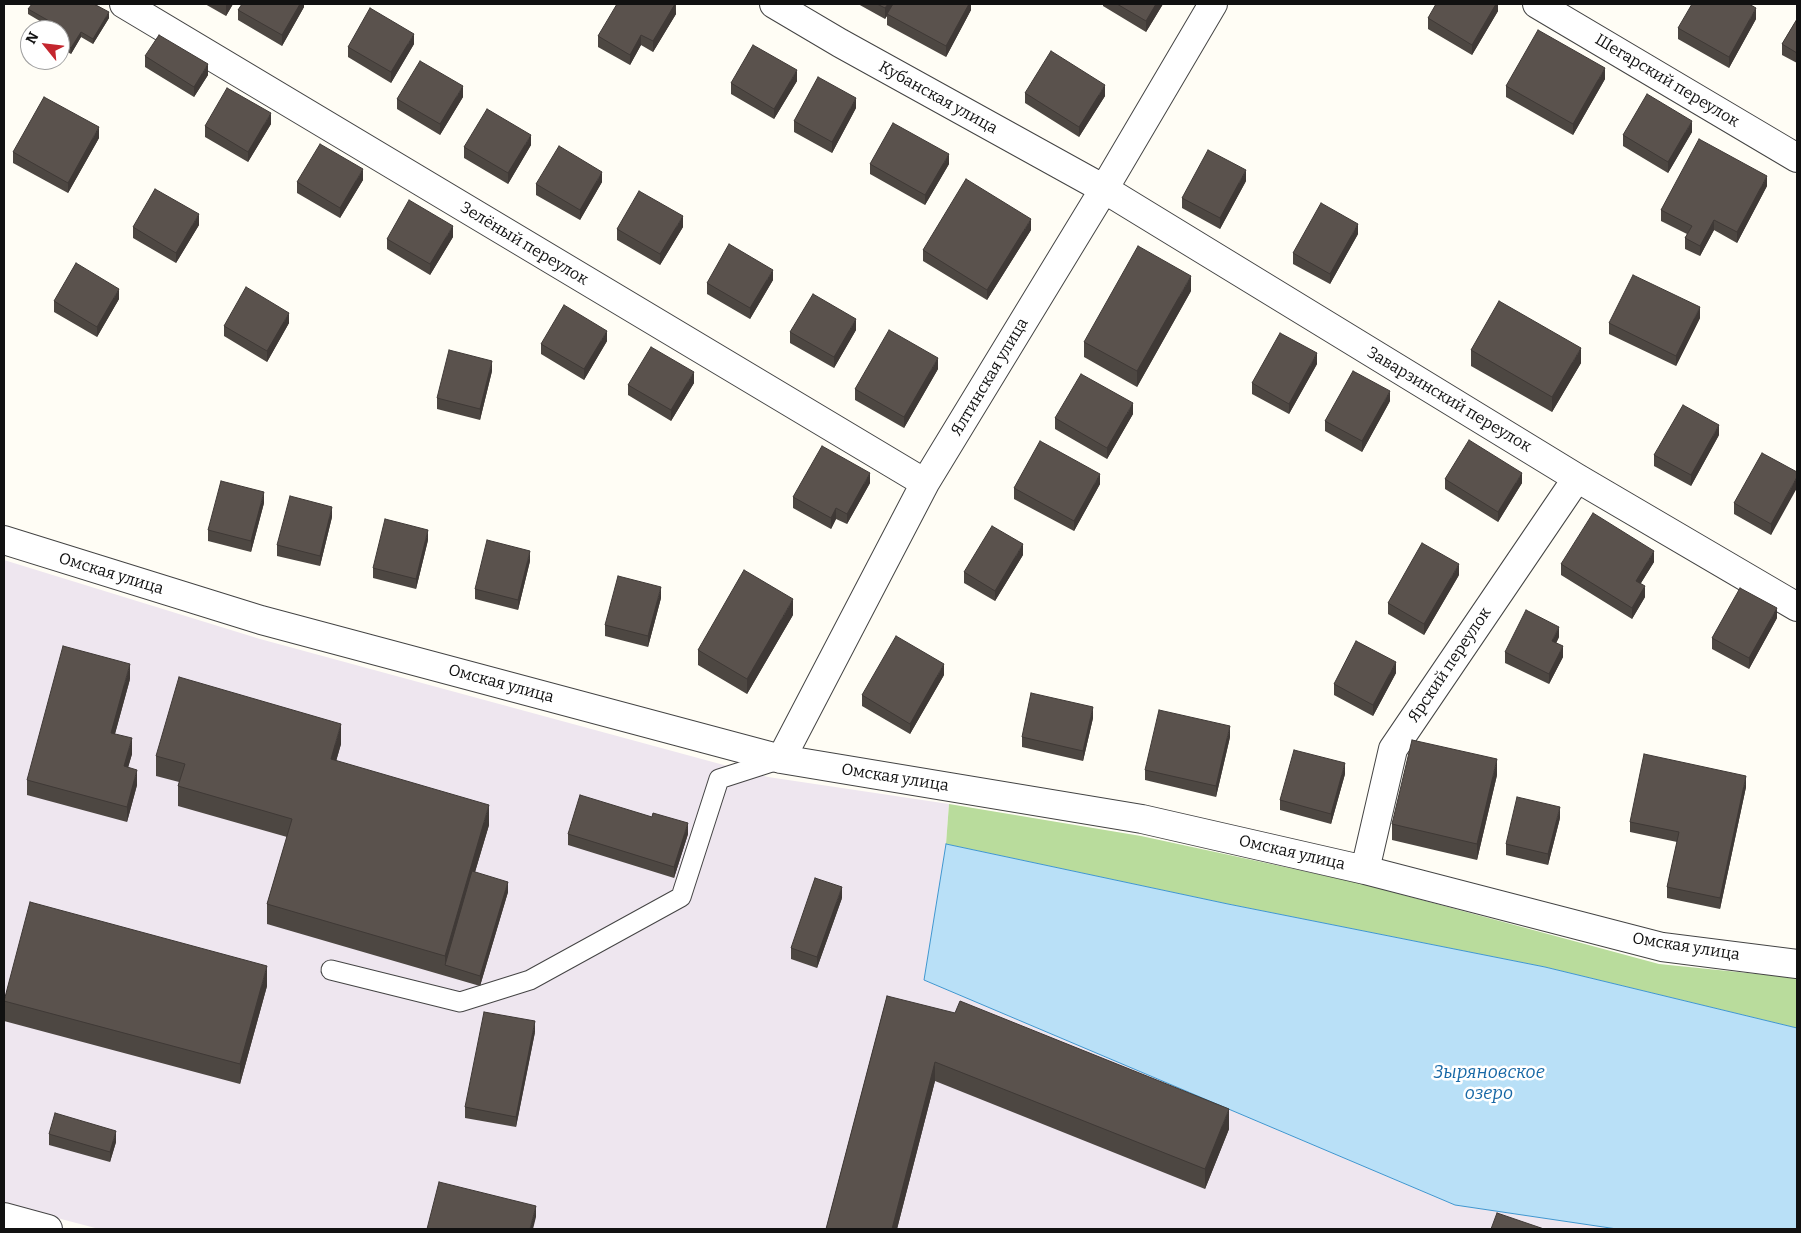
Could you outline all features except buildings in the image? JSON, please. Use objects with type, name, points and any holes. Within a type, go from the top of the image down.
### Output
[{"type":"street","name":"Зелёный переулок","points":[[124,4],[925,483]]},
{"type":"street","name":"Кубанская улица","points":[[774,4],[840,43],[1104,189]]},
{"type":"street","name":"Ялтинская улица","points":[[781,759],[925,483],[1104,189],[1213,4]]},
{"type":"street","name":"Шегарский переулок","points":[[1537,4],[1797,158]]},
{"type":"street","name":"Заварзинский переулок","points":[[1104,189],[1577,478],[1797,606]]},
{"type":"street","name":"Ярский переулок","points":[[1365,870],[1393,749],[1577,478]]},
{"type":"street","name":"Омская улица","points":[[4,540],[261,620],[781,759],[1142,819],[1365,870],[1662,947],[1797,964]]},
{"type":"street","points":[[4,1217],[48,1229]]},
{"type":"lane","points":[[331,970],[460,1002],[530,980],[681,897],[719,779],[781,759]]},
{"type":"shaded area","points":[[4,560],[260,639],[768,777],[949,804],[946,844],[924,980],[1455,1205],[1617,1229],[99,1229],[4,1204]]},
{"type":"green space","points":[[949,804],[1141,836],[1359,883],[1659,964],[1797,978],[1797,1028],[1545,967],[1228,904],[946,844]]},
{"type":"water","name":"Зыряновское озеро","points":[[946,844],[1228,904],[1545,967],[1797,1028],[1797,1229],[1617,1229],[1455,1205],[924,980]]}]
